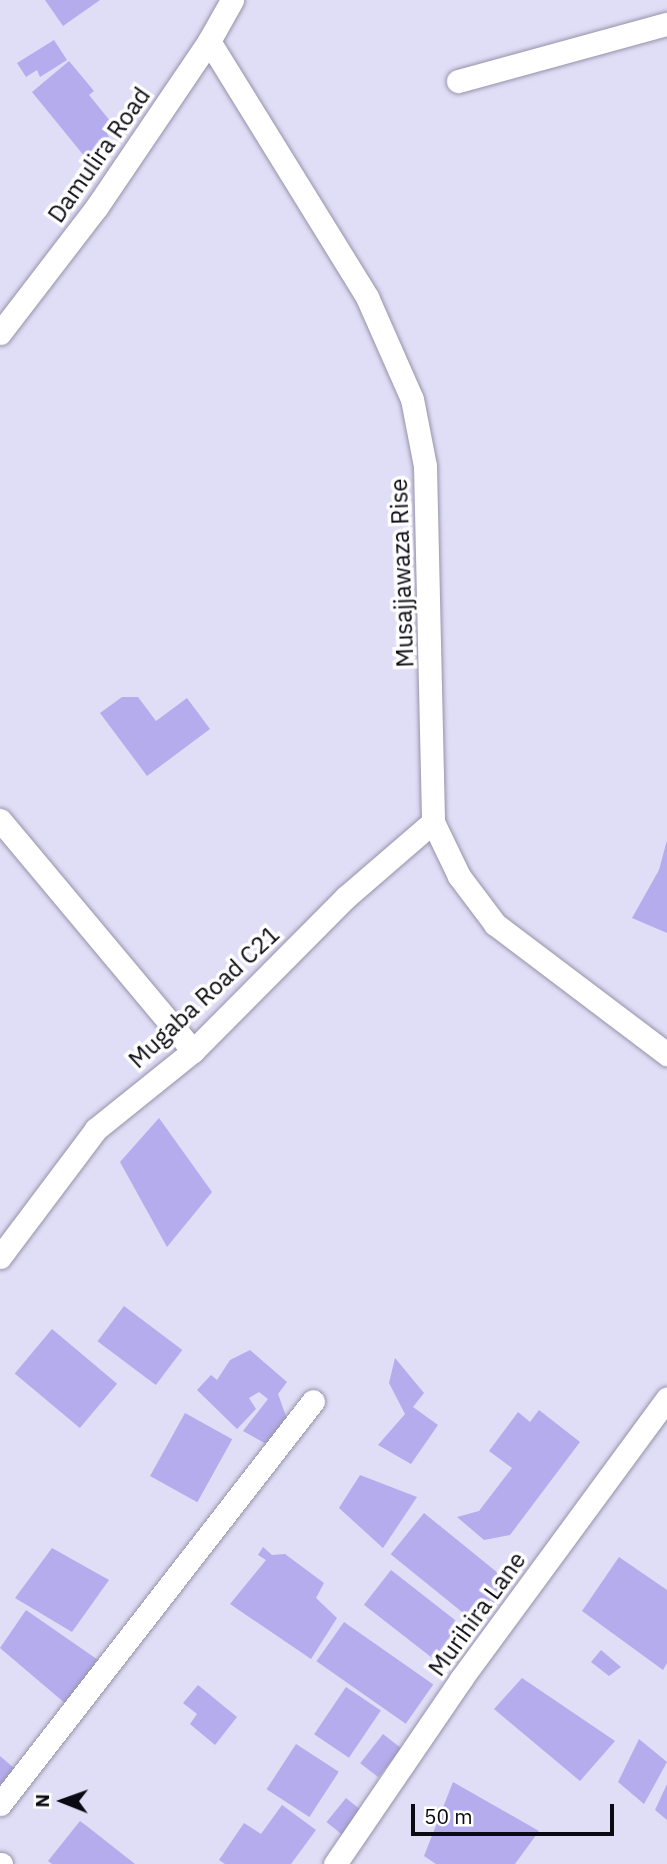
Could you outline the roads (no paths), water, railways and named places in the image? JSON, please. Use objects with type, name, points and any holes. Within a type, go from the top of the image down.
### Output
[{"type":"street","name":"Damulira Road","points":[[0,333],[96,208],[209,41],[232,0]]},
{"type":"street","points":[[458,81],[667,24]]},
{"type":"street","name":"Musajjawaza Rise","points":[[209,41],[367,297],[412,399],[425,466],[433,822],[459,876],[495,924],[667,1054]]},
{"type":"street","points":[[0,820],[193,1051]]},
{"type":"street","name":"Mugaba Road C21","points":[[0,1257],[96,1129],[193,1051],[346,897],[433,822]]},
{"type":"street","name":"Murihira Lane","points":[[335,1864],[461,1679],[667,1399]]},
{"type":"street","points":[[0,1804],[313,1401]]}]
